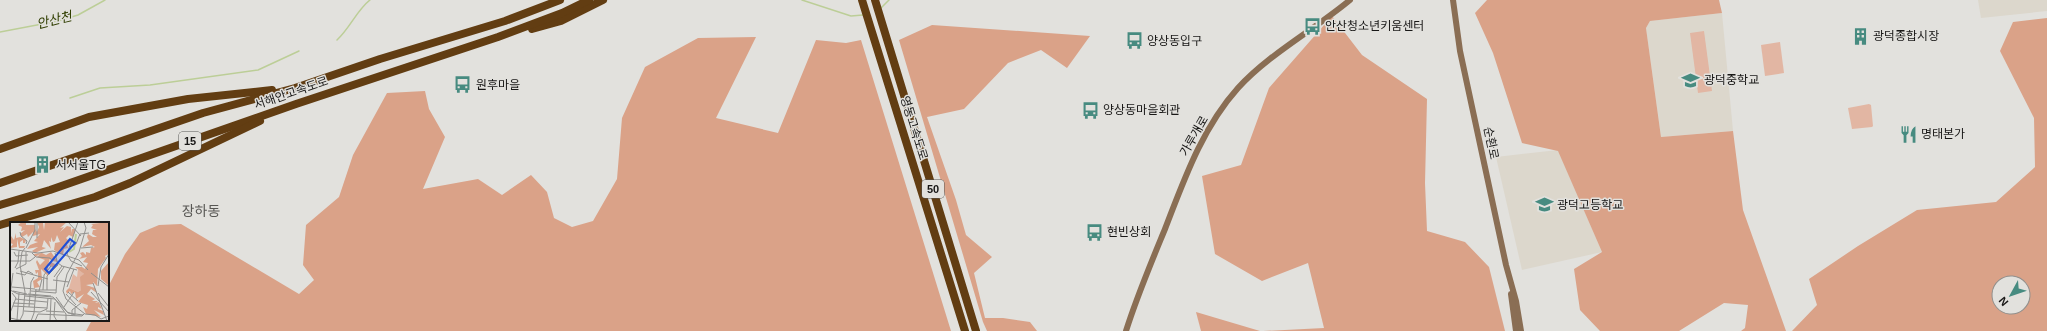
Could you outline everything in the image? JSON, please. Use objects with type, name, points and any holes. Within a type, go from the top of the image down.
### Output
[{"type":"highway","name":"서해안고속도로","points":[[0,183],[203,113],[295,88],[380,59],[505,21],[560,0]]},
{"type":"highway","points":[[562,17],[589,0]]},
{"type":"highway","points":[[562,17],[596,0]]},
{"type":"highway","points":[[562,17],[604,0]]},
{"type":"highway","name":"영동고속도로","points":[[862,0],[965,331]]},
{"type":"highway","name":"영동고속도로","points":[[875,0],[976,331]]},
{"type":"highway","name":"서해안고속도로","points":[[0,205],[98,174],[296,104],[562,17]]},
{"type":"highway","name":"15","points":[[0,149],[89,117],[188,99],[295,88]]},
{"type":"highway","name":"15","points":[[10,222],[95,197],[130,183],[296,104]]},
{"type":"highway","name":"15","points":[[0,225],[10,222]]},
{"type":"main road","name":"가루개로","points":[[1126,331],[1191,163],[1206,134],[1238,88],[1289,46],[1324,22],[1350,0]]},
{"type":"main road","name":"순환로","points":[[1453,0],[1460,51],[1511,290],[1516,301],[1521,331]]},
{"type":"main road","name":"순환로","points":[[1511,290],[1510,296],[1516,331]]},
{"type":"shaded area","points":[[1487,0],[1719,0],[1722,13],[1650,21],[1646,28],[1661,137],[1733,131],[1743,210],[1786,331],[1741,331],[1745,328],[1748,305],[1724,303],[1679,331],[1600,331],[1580,310],[1574,269],[1602,252],[1558,151],[1522,143],[1493,53],[1475,13]]},
{"type":"shaded area","points":[[1978,0],[2047,0],[2047,11],[1981,18]]},
{"type":"shaded area","name":"광덕중학교","points":[[1722,13],[1733,131],[1661,137],[1646,28],[1650,21]]},
{"type":"shaded area","points":[[1332,16],[1362,55],[1427,99],[1425,183],[1427,231],[1465,242],[1489,267],[1505,331],[1263,331],[1324,328],[1308,263],[1262,281],[1215,254],[1202,176],[1241,165],[1269,88]]},
{"type":"shaded area","points":[[2047,18],[2047,331],[1792,331],[1817,305],[1809,279],[1858,246],[1917,210],[1996,202],[2035,167],[2034,118],[2000,51],[2013,22]]},
{"type":"shaded area","points":[[932,25],[1090,36],[1067,68],[1041,50],[1008,63],[964,109],[927,117],[956,200],[966,235],[992,257],[974,273],[985,318],[1003,318],[1030,322],[1037,331],[987,331],[983,322],[899,40]]},
{"type":"shaded area","points":[[1704,31],[1712,91],[1698,93],[1690,33]]},
{"type":"shaded area","points":[[756,37],[716,118],[778,133],[816,40],[846,43],[861,40],[951,331],[86,331],[91,321],[109,321],[109,285],[125,254],[140,233],[159,225],[181,224],[299,294],[314,280],[303,265],[306,225],[339,197],[353,155],[387,93],[425,91],[429,109],[445,137],[423,189],[478,179],[502,195],[531,175],[547,192],[554,218],[572,227],[593,221],[617,179],[622,118],[645,67],[698,38]]},
{"type":"shaded area","points":[[1780,42],[1784,73],[1765,76],[1761,45]]},
{"type":"shaded area","points":[[1869,104],[1871,105],[1873,126],[1852,129],[1848,108]]},
{"type":"shaded area","name":"광덕고등학교","points":[[1558,150],[1602,252],[1522,270],[1496,157]]},
{"type":"shaded area","points":[[1196,312],[1260,331],[1201,331]]},
{"type":"waterway","name":"안산천","points":[[0,32],[58,21],[78,15],[105,0]]},
{"type":"waterway","points":[[337,40],[365,4],[370,0]]},
{"type":"waterway","name":"안산천","points":[[802,0],[851,16],[863,15]]},
{"type":"waterway","name":"안산천","points":[[881,8],[889,0]]},
{"type":"waterway","points":[[70,98],[100,88],[150,85],[258,70],[299,51]]},
{"type":"place","name":"안산청소년키움센터","points":[[1312,26]]},
{"type":"place","name":"광덕종합시장","points":[[1860,36]]},
{"type":"place","name":"양상동입구","points":[[1134,41]]},
{"type":"place","name":"광덕중학교","points":[[1691,80]]},
{"type":"place","name":"원후마을","points":[[463,85]]},
{"type":"place","name":"양상동마을회관","points":[[1090,110]]},
{"type":"place","name":"명태본가","points":[[1908,134]]},
{"type":"place","name":"서서울TG","points":[[43,165]]},
{"type":"place","name":"광덕고등학교","points":[[1544,205]]},
{"type":"place","name":"현빈상회","points":[[1094,232]]},
{"type":"district","name":"장하동","points":[[201,211]]}]
